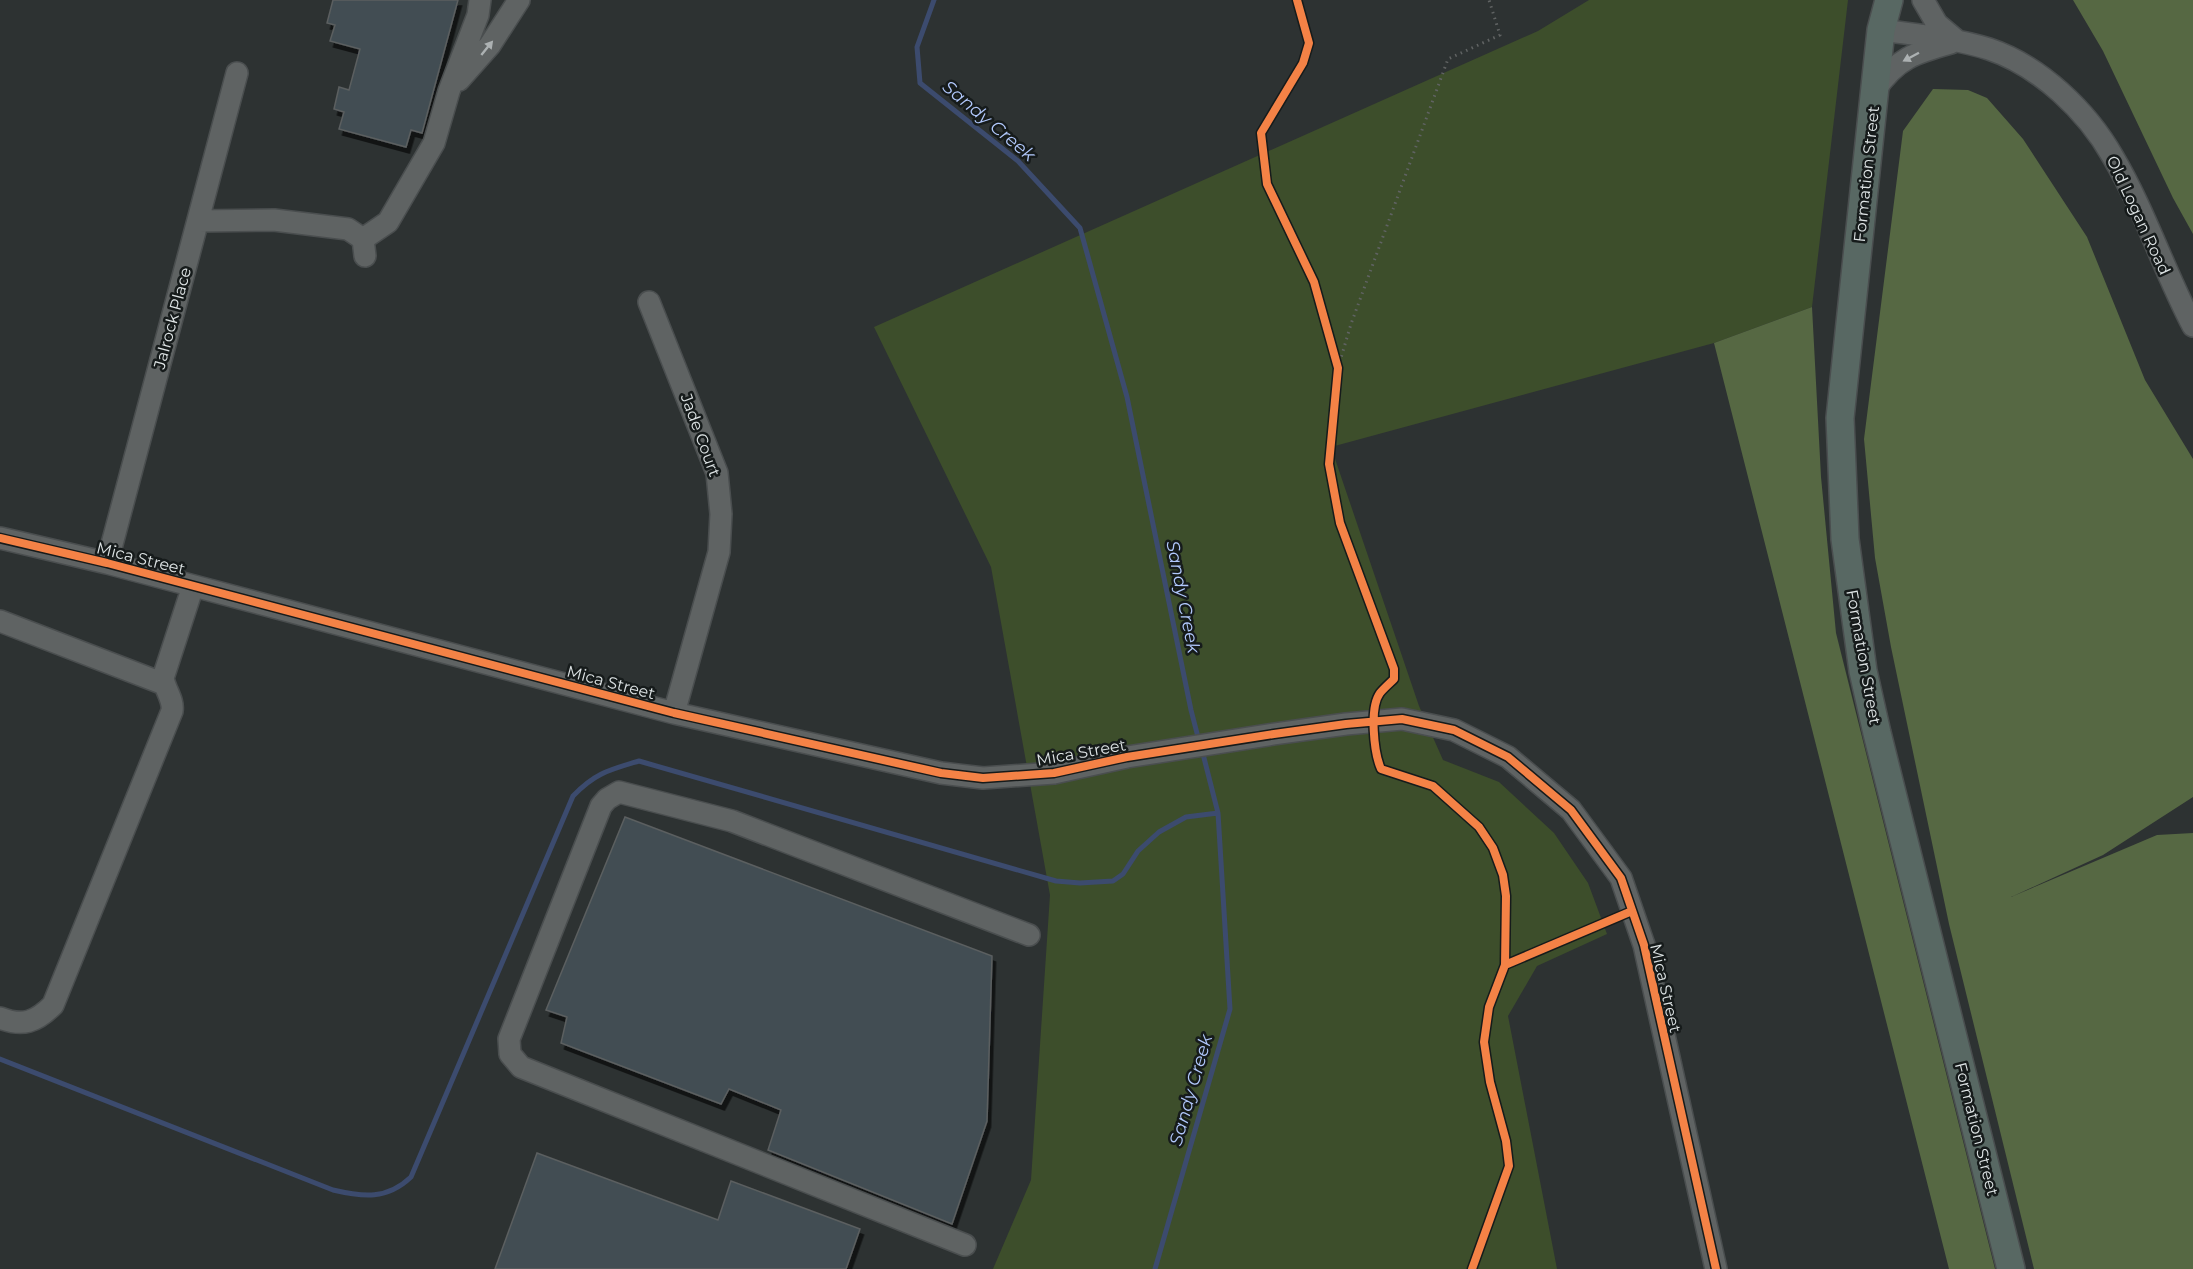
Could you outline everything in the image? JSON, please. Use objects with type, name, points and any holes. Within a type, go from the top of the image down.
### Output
[{"type":"main road","name":"Formation Street","points":[[1873,0],[1881,30]]},
{"type":"main road","name":"Formation Street","points":[[1889,0],[1881,30],[1840,418],[1845,540],[1862,660],[1873,712],[2011,1269]]},
{"type":"street","points":[[198,221],[274,220],[348,229],[364,247],[388,222],[434,143],[448,91],[471,33],[480,0]]},
{"type":"street","points":[[448,91],[490,45],[519,0]]},
{"type":"street","points":[[1923,0],[1937,24],[1958,41]]},
{"type":"street","name":"Old Logan Road","points":[[1881,30],[1958,41],[1988,48],[2015,60],[2049,82],[2080,112],[2113,156],[2174,290],[2193,326]]},
{"type":"street","points":[[1875,90],[1888,72],[1905,60],[1918,53],[1958,41]]},
{"type":"street","name":"Jalrock Place","points":[[107,563],[237,73]]},
{"type":"street","name":"Jade Court","points":[[649,302],[717,473],[722,514],[719,552],[674,713]]},
{"type":"street","name":"Mica Street","points":[[0,538],[107,563],[674,713],[941,773],[983,778],[1054,773],[1127,757],[1274,734],[1402,719],[1454,730],[1508,757],[1571,810],[1621,879],[1644,945],[1716,1269]]},
{"type":"street","points":[[0,1018],[13,1023],[29,1022],[43,1015],[52,1005],[172,711],[163,678],[194,586]]},
{"type":"street","points":[[0,621],[164,684]]},
{"type":"street","points":[[965,1245],[521,1067],[510,1054],[509,1039],[601,806],[607,799],[619,792],[732,821],[1029,935]]},
{"type":"path","points":[[1337,379],[1351,324],[1448,59],[1500,36],[1489,0]]},
{"type":"path","points":[[1335,357],[1338,368]]},
{"type":"green space","points":[[1589,0],[1848,0],[1812,307],[1714,343],[1331,447],[1419,706],[1443,760],[1499,782],[1554,833],[1588,883],[1607,934],[1537,966],[1508,1016],[1557,1269],[993,1269],[1031,1180],[1050,895],[991,567],[874,327],[1538,31]]},
{"type":"green space","points":[[2073,0],[2193,0],[2193,234],[2173,198],[2103,51]]},
{"type":"green space","points":[[1933,89],[1968,90],[1987,98],[2023,139],[2087,237],[2145,380],[2193,459],[2193,797],[2103,855],[2011,897],[2157,835],[2193,833],[2193,1269],[2034,1269],[1949,924],[1891,647],[1875,558],[1864,439],[1903,131]]},
{"type":"green space","points":[[1812,307],[1821,477],[1836,633],[1995,1269],[1949,1269],[1714,343]]},
{"type":"building","points":[[333,0],[458,0],[422,133],[411,130],[406,147],[339,129],[344,112],[334,109],[339,87],[349,90],[360,49],[330,41],[335,25],[327,23]]},
{"type":"building","points":[[625,817],[992,956],[987,1121],[952,1224],[768,1150],[781,1110],[729,1089],[721,1104],[561,1043],[567,1017],[546,1010]]},
{"type":"building","points":[[537,1153],[718,1220],[731,1181],[860,1229],[846,1269],[495,1269]]},
{"type":"waterway","name":"Sandy Creek","points":[[934,0],[917,47],[920,83],[1018,161],[1080,228],[1127,397],[1199,741]]},
{"type":"waterway","name":"Sandy Creek","points":[[1155,1269],[1230,1009],[1218,813],[1202,750]]},
{"type":"waterway","points":[[0,1059],[333,1190],[365,1195],[384,1193],[393,1190],[411,1177],[573,796],[588,782],[603,773],[639,761],[1056,881],[1080,883],[1113,881],[1123,874],[1138,851],[1159,832],[1186,817],[1218,813]]},
{"type":"cycle path","points":[[1297,0],[1309,43],[1303,63],[1261,133],[1267,184],[1314,282],[1338,368],[1329,464],[1340,523],[1394,669],[1394,679],[1380,693],[1375,709],[1374,731],[1378,762],[1381,769],[1433,786],[1479,827],[1493,848],[1503,875],[1506,896],[1505,965],[1489,1007],[1484,1042],[1490,1082],[1506,1141],[1509,1166],[1472,1269]]},
{"type":"cycle path","points":[[0,538],[107,563],[674,713],[941,773],[983,778],[1054,773],[1127,757],[1274,734],[1402,719],[1454,730],[1508,757],[1571,810],[1621,878],[1644,945],[1716,1269]]},
{"type":"cycle path","points":[[1505,965],[1632,911]]}]
